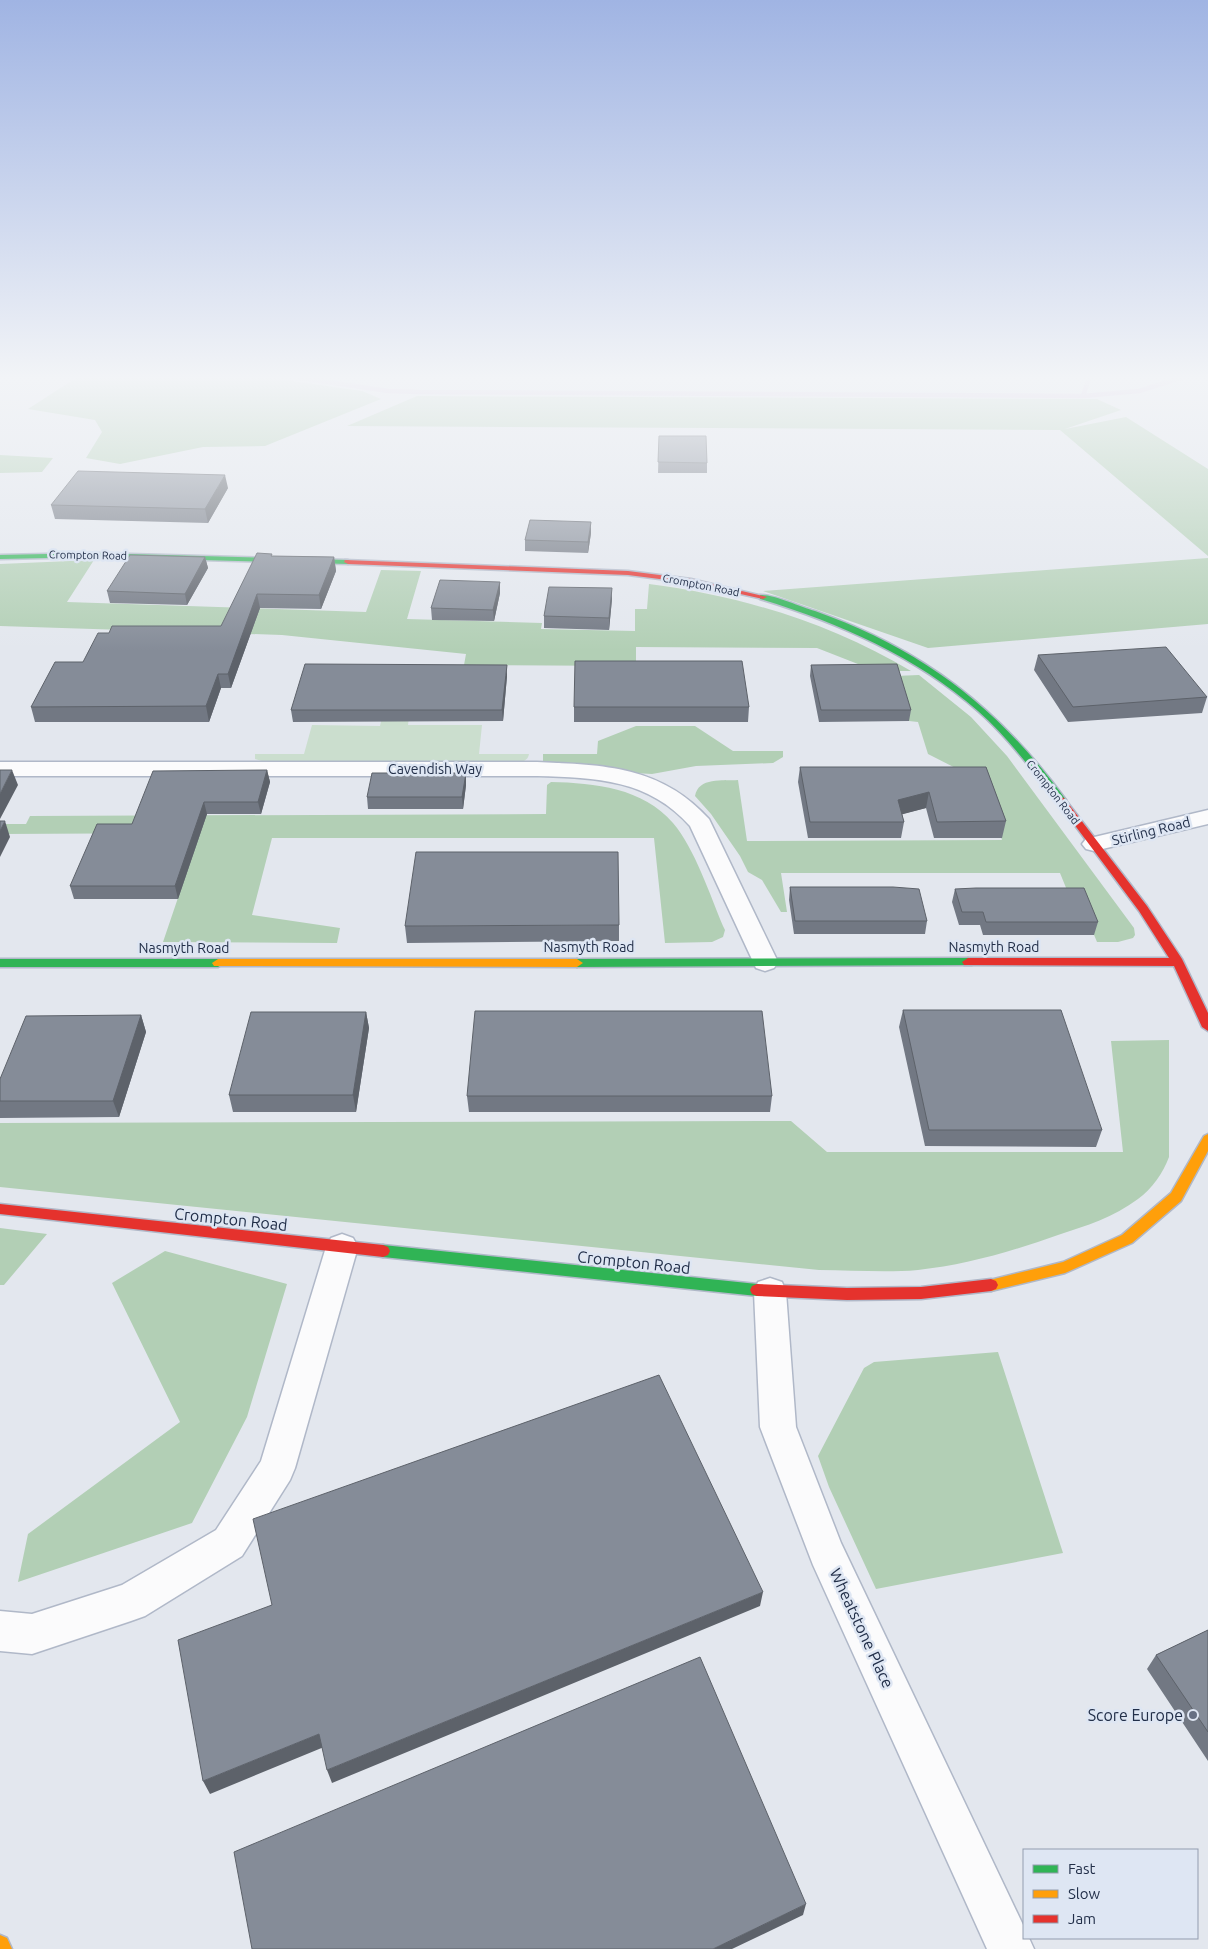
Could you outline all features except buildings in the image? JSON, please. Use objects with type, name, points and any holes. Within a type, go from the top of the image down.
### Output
[{"type":"street","name":"Crompton Road","points":[[0,557],[76,554],[561,570],[654,576],[690,581],[749,594],[790,606],[849,628],[903,654],[950,684],[979,708],[1008,737],[1094,844],[1158,930],[1193,990],[1208,1027]]},
{"type":"street","name":"Cavendish Way","points":[[0,769],[538,769],[596,772],[632,779],[658,789],[677,800],[701,824],[765,962]]},
{"type":"street","name":"Stirling Road","points":[[1094,844],[1208,817]]},
{"type":"street","name":"Nasmyth Road","points":[[0,963],[1178,962]]},
{"type":"street","name":"Crompton Road","points":[[0,1209],[770,1292],[905,1294],[991,1285],[1066,1267],[1125,1238],[1166,1208],[1193,1174],[1208,1139]]},
{"type":"street","points":[[0,1631],[32,1634],[132,1602],[229,1543],[277,1468],[342,1247]]},
{"type":"street","name":"Wheatstone Place","points":[[770,1292],[778,1427],[826,1552],[1011,1949]]},
{"type":"street","points":[[0,1944],[2,1949]]},
{"type":"green space","points":[[0,469],[44,469],[42,472],[0,473]]},
{"type":"green space","points":[[1106,469],[1208,469],[1208,556]]},
{"type":"green space","points":[[1208,558],[1208,624],[928,648],[763,591]]},
{"type":"green space","points":[[94,560],[67,602],[366,612],[381,570],[421,571],[407,619],[542,623],[541,629],[635,631],[635,609],[647,609],[649,584],[718,596],[784,614],[849,639],[911,671],[891,671],[863,666],[817,648],[636,647],[636,666],[464,665],[466,654],[282,635],[0,626],[0,564]]},
{"type":"green space","points":[[919,675],[971,717],[1007,756],[1134,928],[1135,935],[1133,938],[1118,942],[1097,942],[1080,901],[1071,900],[1060,873],[781,873],[787,912],[781,912],[762,880],[748,872],[740,856],[711,814],[695,796],[697,790],[706,783],[719,780],[738,780],[747,841],[1002,840],[983,782],[928,754],[918,722],[909,721],[895,676]]},
{"type":"green space","points":[[391,676],[409,717],[408,725],[482,725],[479,754],[529,754],[526,760],[516,762],[265,762],[255,759],[255,754],[304,754],[312,725],[380,726]]},
{"type":"green space","points":[[636,726],[695,726],[733,751],[783,751],[783,757],[773,763],[696,766],[652,774],[634,773],[602,766],[543,762],[543,754],[597,754],[598,741]]},
{"type":"green space","points":[[551,782],[601,786],[617,790],[633,795],[661,811],[681,834],[695,859],[725,930],[723,937],[712,942],[665,943],[654,838],[272,838],[252,915],[340,928],[337,943],[163,942],[200,833],[0,834],[0,824],[26,824],[30,816],[546,814],[547,785]]},
{"type":"green space","points":[[1169,1040],[1169,1157],[1164,1169],[1143,1195],[1110,1216],[1041,1241],[972,1261],[936,1268],[906,1271],[819,1270],[0,1187],[0,1123],[791,1121],[827,1152],[1123,1152],[1111,1041]]},
{"type":"green space","points":[[0,1228],[47,1234],[4,1285],[0,1285]]},
{"type":"green space","points":[[165,1251],[287,1284],[247,1417],[192,1523],[18,1582],[28,1534],[180,1422],[112,1283]]},
{"type":"green space","points":[[998,1352],[1063,1553],[876,1589],[829,1487],[818,1456],[864,1368],[874,1362]]},
{"type":"traffic: fast","points":[[0,557],[93,555],[348,562]]},
{"type":"traffic: fast","points":[[763,597],[821,616],[878,641],[905,655],[957,689],[1003,730],[1061,800]]},
{"type":"traffic: fast","points":[[577,963],[968,962]]},
{"type":"traffic: fast","points":[[0,963],[218,963]]},
{"type":"traffic: fast","points":[[383,1251],[757,1290]]},
{"type":"traffic: slow","points":[[218,963],[577,963]]},
{"type":"traffic: slow","points":[[991,1285],[1065,1267],[1127,1239],[1176,1197],[1208,1139]]},
{"type":"traffic: slow","points":[[0,1945],[2,1949]]},
{"type":"traffic: jam","points":[[348,562],[628,573],[691,581],[763,597]]},
{"type":"traffic: jam","points":[[1061,800],[1162,936],[1195,996],[1208,1027]]},
{"type":"traffic: jam","points":[[968,962],[1178,962]]},
{"type":"traffic: jam","points":[[0,1209],[383,1251]]},
{"type":"traffic: jam","points":[[757,1290],[847,1294],[921,1293],[991,1285]]},
{"type":"place","name":"Score Europe","points":[[1193,1715]]}]
